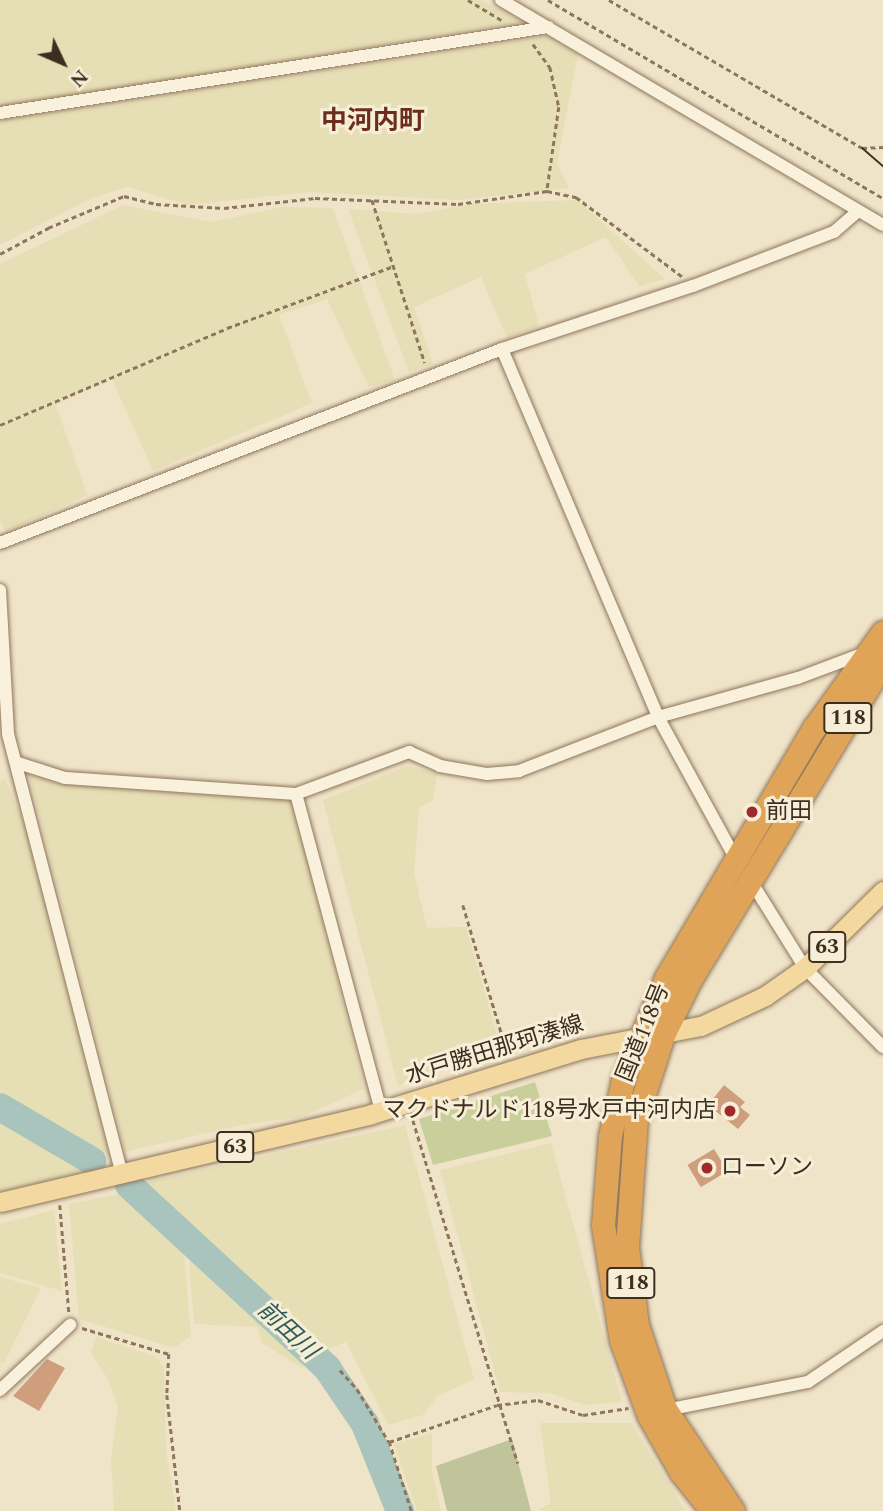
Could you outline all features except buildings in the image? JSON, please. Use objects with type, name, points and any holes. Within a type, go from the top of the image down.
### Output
[{"type":"highway","name":"国道118号","points":[[733,1511],[653,1410],[637,1325],[627,1247],[636,1119],[663,1035],[749,878],[878,654],[883,632]]},
{"type":"highway","name":"国道118号","points":[[712,1511],[681,1472],[653,1410],[612,1303],[603,1226],[610,1136],[638,1040],[666,978],[814,728],[878,654]]},
{"type":"main road","name":"水戸勝田那珂湊線","points":[[0,1202],[382,1111],[512,1068],[663,1035],[738,1011],[805,968],[883,891]]},
{"type":"street","points":[[501,0],[883,225]]},
{"type":"street","points":[[0,113],[548,27]]},
{"type":"street","points":[[0,543],[502,349],[693,286],[834,232],[858,211]]},
{"type":"street","points":[[502,349],[658,718],[735,859],[805,968],[883,1047]]},
{"type":"street","points":[[0,590],[8,734],[18,764],[122,1175]]},
{"type":"street","points":[[18,764],[65,778],[296,794],[409,752],[440,766],[487,774],[519,771],[658,718],[878,654]]},
{"type":"street","points":[[296,794],[382,1111]]},
{"type":"street","points":[[0,1390],[70,1325]]},
{"type":"street","points":[[653,1410],[808,1382],[883,1331]]},
{"type":"path","points":[[468,0],[520,32],[550,67],[559,107],[547,191]]},
{"type":"path","points":[[548,0],[883,198]]},
{"type":"path","points":[[610,0],[862,148],[883,147]]},
{"type":"path","points":[[0,254],[48,228],[124,196],[156,204],[224,208],[315,198],[458,204],[547,191],[576,197],[606,216],[693,286]]},
{"type":"path","points":[[372,200],[391,267],[430,377]]},
{"type":"path","points":[[0,425],[227,328],[391,267]]},
{"type":"path","points":[[463,905],[512,1068]]},
{"type":"path","points":[[408,1103],[497,1405],[518,1463]]},
{"type":"path","points":[[58,1188],[70,1325],[169,1354],[167,1395],[180,1511]]},
{"type":"path","points":[[340,1370],[389,1442],[411,1511]]},
{"type":"path","points":[[389,1442],[497,1405],[538,1400],[583,1415],[653,1410]]},
{"type":"shaded area","points":[[0,0],[481,0],[523,22],[0,107]]},
{"type":"shaded area","points":[[548,36],[578,54],[557,163],[569,188],[458,200],[309,192],[189,205],[127,187],[92,198],[0,245],[0,121]]},
{"type":"shaded area","points":[[577,200],[665,279],[639,286],[606,237],[525,274],[539,326],[507,338],[481,277],[414,307],[433,364],[409,372],[348,209],[416,214],[469,204]]},
{"type":"shaded area","points":[[123,205],[211,222],[282,207],[333,208],[395,380],[369,387],[327,299],[279,315],[312,403],[153,471],[112,379],[56,405],[87,495],[6,532],[0,521],[0,264]]},
{"type":"shaded area","points":[[407,766],[437,773],[433,800],[419,808],[414,873],[427,928],[466,927],[501,1049],[398,1086],[323,800]]},
{"type":"shaded area","points":[[29,775],[65,785],[292,797],[364,1089],[301,1117],[241,1125],[125,1152]]},
{"type":"shaded area","points":[[5,779],[27,830],[110,1156],[0,1092],[0,780]]},
{"type":"shaded area","points":[[0,1118],[95,1169],[0,1192]]},
{"type":"shaded area","points":[[405,1125],[474,1379],[438,1396],[423,1415],[388,1425],[346,1342],[325,1350],[137,1184]]},
{"type":"shaded area","points":[[551,1143],[622,1402],[585,1405],[549,1393],[500,1392],[440,1170]]},
{"type":"shaded area","points":[[129,1192],[183,1243],[191,1336],[174,1348],[79,1319],[69,1204]]},
{"type":"shaded area","points":[[54,1210],[62,1291],[0,1273],[0,1224]]},
{"type":"shaded area","points":[[188,1244],[312,1356],[302,1368],[262,1343],[258,1327],[194,1324]]},
{"type":"shaded area","points":[[0,1277],[41,1288],[4,1363],[0,1362]]},
{"type":"shaded area","points":[[96,1337],[156,1357],[164,1368],[166,1450],[176,1511],[114,1511],[111,1459],[118,1408],[108,1379],[91,1353]]},
{"type":"shaded area","points":[[540,1423],[631,1423],[686,1511],[538,1511],[551,1502]]},
{"type":"shaded area","points":[[432,1433],[432,1470],[441,1511],[417,1511],[394,1444]]},
{"type":"green space","points":[[535,1082],[552,1136],[433,1165],[419,1119]]},
{"type":"green space","points":[[512,1439],[531,1511],[447,1511],[436,1466]]},
{"type":"waterway","name":"前田川","points":[[0,1107],[92,1161]]},
{"type":"waterway","name":"前田川","points":[[129,1185],[327,1368],[365,1424],[400,1511]]},
{"type":"tram line","points":[[862,148],[883,166]]},
{"type":"place","name":"前田","points":[[752,812]]},
{"type":"place","name":"マクドナルド118号水戸中河内店","points":[[730,1111]]},
{"type":"place","name":"ローソン","points":[[707,1168]]},
{"type":"district","name":"中河内町","points":[[373,122]]}]
